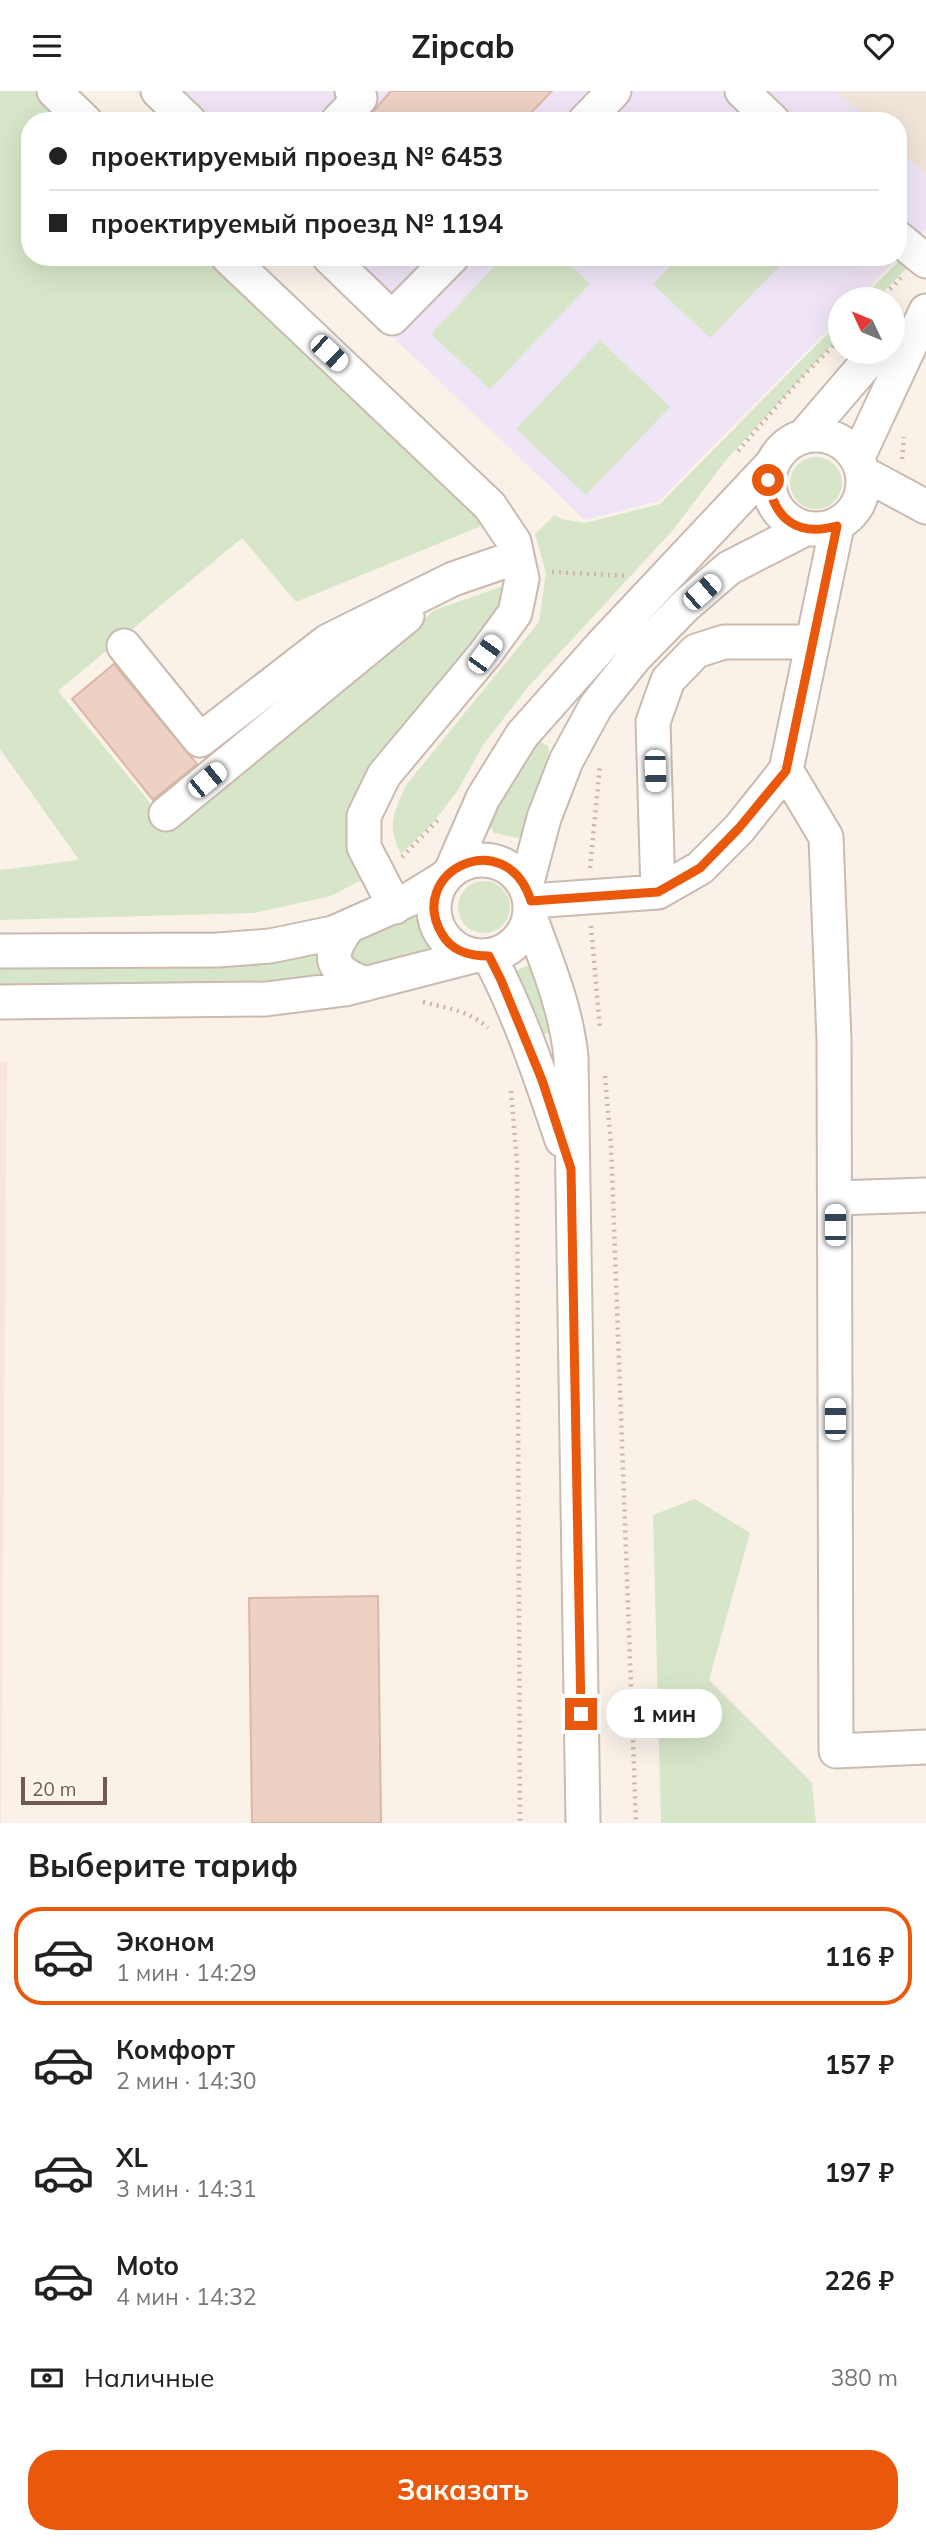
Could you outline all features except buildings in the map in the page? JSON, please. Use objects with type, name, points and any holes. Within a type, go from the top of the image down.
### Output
[{"type":"street","points":[[54,91],[76,112]]},
{"type":"street","points":[[158,91],[180,112]]},
{"type":"street","points":[[347,112],[360,98],[352,91]]},
{"type":"street","points":[[594,112],[614,91]]},
{"type":"street","points":[[742,91],[764,112]]},
{"type":"street","points":[[907,245],[926,261]]},
{"type":"street","points":[[237,266],[490,506],[529,564]]},
{"type":"street","points":[[338,266],[392,318],[443,266]]},
{"type":"street","points":[[905,318],[926,294]]},
{"type":"street","points":[[0,1002],[266,999],[366,984],[503,952],[516,943],[525,931],[552,795],[566,761],[596,706],[635,657],[685,606],[729,569],[821,527],[850,517],[859,504],[863,489],[860,466],[926,311]]},
{"type":"street","points":[[571,1169],[542,1080],[501,980],[481,956],[457,950],[445,939],[437,925],[434,909],[436,893],[448,874],[483,799],[522,735],[601,646],[772,464],[780,451],[804,436],[866,364]]},
{"type":"street","points":[[804,436],[829,437],[840,441],[860,466],[926,507]]},
{"type":"street","points":[[772,464],[768,480],[778,512],[790,523],[821,527]]},
{"type":"street","points":[[529,901],[658,892],[700,868],[739,828],[786,771],[813,642],[821,527]]},
{"type":"street","points":[[124,646],[200,740],[328,641],[453,579],[529,564]]},
{"type":"street","points":[[395,907],[364,847],[364,816],[384,775],[515,614],[522,579],[529,564]]},
{"type":"street","points":[[166,814],[453,579]]},
{"type":"street","points":[[658,892],[653,722],[668,680],[696,651],[724,642],[813,642]]},
{"type":"street","points":[[786,771],[826,837],[834,1040],[836,1751],[926,1747]]},
{"type":"street","points":[[0,951],[219,950],[270,946],[333,933],[348,927],[395,907],[472,861],[493,861],[507,866],[529,901],[558,991],[568,1032],[583,1823]]},
{"type":"street","points":[[348,927],[338,940],[333,954],[337,968],[348,978],[366,984]]},
{"type":"street","points":[[835,1198],[926,1195]]},
{"type":"path","points":[[730,461],[802,377],[828,351]]},
{"type":"path","points":[[895,489],[902,464],[905,429]]},
{"type":"path","points":[[529,564],[636,576],[627,585]]},
{"type":"path","points":[[601,756],[594,805],[588,898],[601,1037]]},
{"type":"path","points":[[378,874],[403,856],[441,816]]},
{"type":"path","points":[[418,1001],[457,1010],[478,1019],[490,1030]]},
{"type":"path","points":[[603,1063],[611,1144],[636,1823]]},
{"type":"path","points":[[510,1087],[517,1161],[520,1823]]},
{"type":"shaded area","points":[[134,91],[837,91],[859,112],[156,112]]},
{"type":"shaded area","points":[[836,91],[926,91],[926,175],[907,157],[907,112],[858,112]]},
{"type":"shaded area","points":[[907,157],[926,175],[926,229],[907,248]]},
{"type":"shaded area","points":[[318,266],[890,266],[869,287],[828,287],[828,329],[659,501],[585,520]]},
{"type":"shaded area","points":[[0,1062],[7,1062],[1,1823],[0,1823]]},
{"type":"green space","points":[[0,91],[39,91],[61,112],[21,112],[21,266],[222,266],[491,522],[296,602],[242,538],[58,691],[170,827],[435,610],[514,582],[505,614],[374,776],[367,877],[331,896],[254,913],[0,920],[0,870],[79,860],[0,749]]},
{"type":"green space","points":[[907,253],[915,260],[888,287],[873,287],[894,266],[907,266]]},
{"type":"green space","points":[[495,266],[571,266],[590,284],[490,389],[431,334]]},
{"type":"green space","points":[[670,266],[779,266],[710,338],[653,284]]},
{"type":"green space","points":[[828,333],[828,349],[727,459],[673,530],[529,686],[483,745],[458,790],[433,823],[401,854],[396,844],[393,819],[406,785],[539,622],[546,573],[535,534],[555,515],[561,519],[585,523],[660,504]]},
{"type":"green space","points":[[600,340],[670,407],[586,495],[516,429]]},
{"type":"green space","points":[[816,457],[826,459],[834,465],[840,473],[840,493],[834,501],[826,507],[816,509],[806,507],[798,501],[792,493],[790,483],[792,473],[798,465],[806,459]]},
{"type":"green space","points":[[537,740],[548,746],[549,751],[523,839],[494,833],[489,825],[492,818],[523,758]]},
{"type":"green space","points":[[484,881],[494,883],[502,889],[508,897],[508,917],[502,925],[494,931],[484,933],[474,931],[466,925],[460,917],[458,907],[460,897],[466,889],[474,883]]},
{"type":"green space","points":[[414,910],[420,914],[431,945],[428,952],[379,970],[350,968],[350,942]]},
{"type":"green space","points":[[318,954],[324,967],[320,973],[256,983],[0,985],[0,966],[267,963]]},
{"type":"green space","points":[[531,964],[536,965],[551,1031],[542,1036],[515,971]]},
{"type":"green space","points":[[695,1499],[750,1533],[709,1680],[812,1783],[816,1823],[661,1823],[653,1515]]},
{"type":"route","points":[[581,1714],[571,1169],[542,1080],[501,980],[489,956],[473,956],[457,950],[445,939],[437,925],[434,909],[436,893],[452,869],[479,860],[507,866],[518,874],[531,901],[620,897],[658,892],[700,868],[739,828],[786,771],[837,526],[821,530],[805,529],[790,523],[778,512],[768,480]]}]
